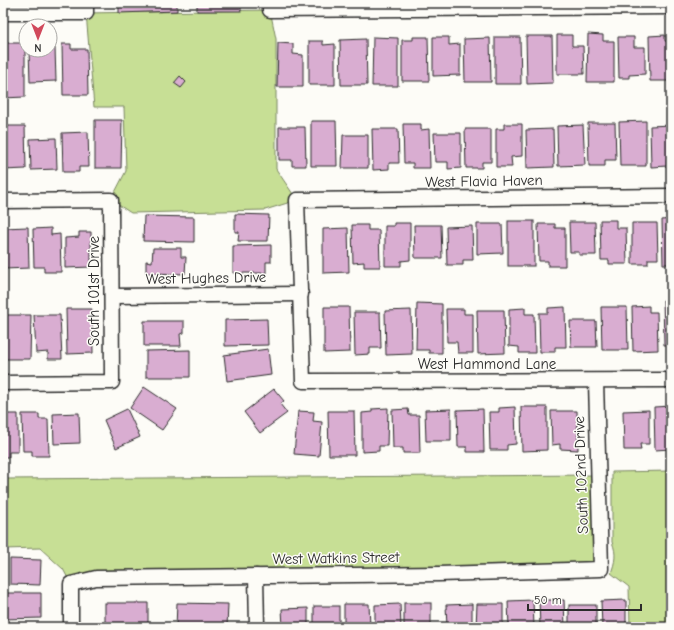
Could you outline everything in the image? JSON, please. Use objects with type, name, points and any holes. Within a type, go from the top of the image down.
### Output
[{"type":"street","points":[[270,6],[671,7]]},
{"type":"street","points":[[3,13],[86,8]]},
{"type":"street","name":"West Flavia Haven","points":[[301,294],[297,200],[671,196]]},
{"type":"street","name":"South 101st Drive","points":[[3,202],[111,200],[112,296],[112,382],[3,384]]},
{"type":"street","name":"West Hughes Drive","points":[[112,296],[301,294]]},
{"type":"street","name":"West Hammond Lane","points":[[301,294],[303,381],[671,380]]},
{"type":"street","name":"South 102nd Drive","points":[[596,381],[601,569]]},
{"type":"street","name":"West Watkins Street","points":[[71,627],[71,584],[96,578],[439,574],[601,569]]},
{"type":"street","points":[[256,576],[257,627]]},
{"type":"green space","points":[[270,10],[276,39],[276,169],[297,200],[265,210],[131,213],[111,200],[126,171],[124,107],[94,107],[86,13]]},
{"type":"green space","points":[[671,471],[671,627],[630,627],[629,587],[611,573],[615,554],[612,542],[612,472]]},
{"type":"green space","points":[[598,475],[601,569],[71,584],[63,569],[40,548],[3,549],[3,479]]},
{"type":"building","points":[[119,3],[177,3],[177,11],[119,13]]},
{"type":"building","points":[[197,3],[241,3],[241,11],[197,11]]},
{"type":"building","points":[[588,34],[603,35],[603,41],[614,41],[614,82],[587,82]]},
{"type":"building","points":[[557,35],[572,35],[572,46],[583,46],[584,74],[557,74]]},
{"type":"building","points":[[665,35],[665,41],[671,41],[671,81],[650,81],[649,36]]},
{"type":"building","points":[[526,36],[552,36],[553,83],[527,84]]},
{"type":"building","points":[[373,37],[398,38],[398,86],[372,86]]},
{"type":"building","points":[[413,37],[428,37],[429,81],[402,81],[402,40],[413,40]]},
{"type":"building","points":[[433,37],[449,37],[449,45],[460,44],[460,75],[433,76]]},
{"type":"building","points":[[495,37],[520,37],[521,84],[495,84]]},
{"type":"building","points":[[618,37],[634,37],[634,47],[645,47],[645,74],[629,75],[629,78],[619,78]]},
{"type":"building","points":[[490,38],[491,82],[465,82],[464,39]]},
{"type":"building","points":[[366,39],[367,85],[341,85],[340,40]]},
{"type":"building","points":[[309,41],[323,41],[323,45],[335,44],[335,85],[309,85]]},
{"type":"building","points":[[3,43],[18,43],[18,58],[25,58],[25,97],[3,98]]},
{"type":"building","points":[[278,43],[293,44],[293,54],[303,55],[303,87],[277,87]]},
{"type":"building","points":[[62,44],[71,44],[71,49],[87,49],[88,95],[63,95]]},
{"type":"building","points":[[29,58],[55,58],[56,81],[30,82]]},
{"type":"building","points":[[180,76],[186,82],[181,88],[174,83]]},
{"type":"building","points":[[95,120],[122,120],[121,168],[95,168]]},
{"type":"building","points":[[311,121],[336,121],[337,166],[311,166]]},
{"type":"building","points":[[646,121],[646,166],[620,166],[619,122]]},
{"type":"building","points":[[588,123],[615,123],[616,160],[605,160],[605,166],[589,166]]},
{"type":"building","points":[[403,124],[421,124],[421,130],[429,129],[430,168],[413,168],[413,163],[404,163]]},
{"type":"building","points":[[504,124],[522,124],[522,156],[511,157],[512,167],[496,167],[496,129],[504,129]]},
{"type":"building","points":[[583,125],[585,165],[558,166],[557,126]]},
{"type":"building","points":[[671,125],[671,160],[667,160],[667,166],[651,167],[650,126]]},
{"type":"building","points":[[3,126],[25,126],[26,169],[3,170]]},
{"type":"building","points":[[279,127],[305,127],[306,166],[292,166],[292,160],[279,160]]},
{"type":"building","points":[[372,129],[398,129],[399,163],[389,163],[389,169],[373,170]]},
{"type":"building","points":[[465,129],[491,129],[491,162],[482,162],[482,168],[466,168]]},
{"type":"building","points":[[553,129],[554,167],[527,168],[526,130]]},
{"type":"building","points":[[88,132],[89,167],[79,167],[79,172],[63,172],[62,133]]},
{"type":"building","points":[[434,133],[461,133],[461,168],[448,169],[448,162],[435,162]]},
{"type":"building","points":[[343,135],[368,135],[368,168],[342,168]]},
{"type":"building","points":[[56,138],[57,169],[31,170],[30,139]]},
{"type":"building","points":[[235,214],[269,215],[268,241],[238,241],[239,232],[235,232]]},
{"type":"building","points":[[144,216],[194,217],[194,242],[143,241]]},
{"type":"building","points":[[671,219],[671,264],[663,264],[662,220]]},
{"type":"building","points":[[600,220],[616,220],[616,228],[626,228],[627,264],[609,264],[609,260],[601,260]]},
{"type":"building","points":[[508,221],[534,221],[534,266],[508,266]]},
{"type":"building","points":[[569,222],[595,222],[596,255],[579,255],[579,252],[570,252]]},
{"type":"building","points":[[394,223],[410,223],[410,260],[401,261],[401,266],[385,266],[385,226],[394,226]]},
{"type":"building","points":[[632,223],[657,223],[658,259],[648,259],[648,264],[632,264]]},
{"type":"building","points":[[477,224],[502,224],[503,253],[477,254]]},
{"type":"building","points":[[538,224],[555,224],[555,228],[565,228],[565,266],[548,266],[548,261],[539,261]]},
{"type":"building","points":[[352,225],[368,225],[368,230],[379,230],[380,267],[364,267],[364,262],[353,263]]},
{"type":"building","points":[[414,225],[441,225],[442,258],[415,258]]},
{"type":"building","points":[[472,226],[473,260],[463,260],[463,265],[447,265],[446,227]]},
{"type":"building","points":[[28,227],[29,268],[4,269],[3,228]]},
{"type":"building","points":[[51,228],[51,235],[60,234],[61,272],[44,272],[44,267],[34,267],[33,229]]},
{"type":"building","points":[[348,228],[349,272],[323,273],[323,229]]},
{"type":"building","points":[[79,232],[91,232],[91,267],[65,268],[65,238],[79,237]]},
{"type":"building","points":[[271,245],[271,262],[266,262],[266,273],[233,273],[233,246]]},
{"type":"building","points":[[153,248],[181,248],[181,257],[186,257],[185,274],[146,273],[146,261],[152,262]]},
{"type":"building","points":[[663,300],[671,300],[671,345],[664,345]]},
{"type":"building","points":[[417,303],[442,304],[442,353],[429,353],[429,350],[416,350]]},
{"type":"building","points":[[649,306],[649,312],[657,312],[658,350],[633,351],[632,307]]},
{"type":"building","points":[[324,307],[349,307],[350,352],[324,353]]},
{"type":"building","points":[[565,307],[566,347],[555,347],[555,352],[540,352],[539,313],[548,313],[548,308]]},
{"type":"building","points":[[601,307],[627,307],[628,350],[602,350]]},
{"type":"building","points":[[525,308],[525,314],[534,314],[535,353],[519,353],[519,347],[509,346],[509,309]]},
{"type":"building","points":[[66,309],[92,309],[93,353],[67,354]]},
{"type":"building","points":[[446,309],[464,309],[464,314],[473,314],[473,353],[458,353],[457,342],[447,342]]},
{"type":"building","points":[[411,310],[412,354],[386,355],[385,311]]},
{"type":"building","points":[[477,310],[504,310],[505,353],[478,354]]},
{"type":"building","points":[[354,312],[380,312],[381,348],[370,348],[370,354],[355,355]]},
{"type":"building","points":[[5,315],[31,315],[30,359],[4,359]]},
{"type":"building","points":[[34,315],[60,315],[62,359],[48,359],[48,352],[36,353]]},
{"type":"building","points":[[267,319],[268,345],[225,346],[225,320]]},
{"type":"building","points":[[144,321],[184,321],[184,333],[180,334],[181,346],[144,346]]},
{"type":"building","points":[[570,321],[596,321],[597,347],[571,347]]},
{"type":"building","points":[[268,349],[271,375],[227,381],[224,355]]},
{"type":"building","points":[[190,350],[190,377],[146,377],[146,351]]},
{"type":"building","points":[[144,387],[177,409],[162,430],[130,408]]},
{"type":"building","points":[[274,389],[284,401],[280,404],[287,413],[260,433],[244,412]]},
{"type":"building","points":[[671,406],[671,449],[655,450],[654,407]]},
{"type":"building","points":[[515,407],[516,444],[507,445],[507,450],[490,450],[489,412],[499,412],[499,408]]},
{"type":"building","points":[[521,407],[547,407],[547,450],[522,451]]},
{"type":"building","points":[[388,408],[387,446],[379,446],[379,451],[362,452],[362,413],[372,412],[372,409]]},
{"type":"building","points":[[127,409],[140,437],[116,448],[104,420]]},
{"type":"building","points":[[408,409],[409,415],[419,415],[420,453],[403,453],[403,448],[393,448],[392,410]]},
{"type":"building","points":[[451,409],[451,441],[426,441],[425,410]]},
{"type":"building","points":[[483,409],[484,452],[467,452],[467,447],[458,447],[457,410]]},
{"type":"building","points":[[649,410],[649,444],[640,444],[641,450],[624,450],[623,411]]},
{"type":"building","points":[[298,411],[314,412],[313,421],[322,422],[319,456],[294,454]]},
{"type":"building","points":[[328,411],[354,411],[355,455],[329,455]]},
{"type":"building","points":[[551,411],[577,411],[578,450],[560,449],[560,444],[552,445]]},
{"type":"building","points":[[79,413],[80,443],[54,444],[53,414]]},
{"type":"building","points":[[3,414],[18,414],[18,452],[9,452],[9,457],[3,457]]},
{"type":"building","points":[[22,414],[39,414],[39,419],[48,419],[49,456],[32,456],[32,451],[23,451]]},
{"type":"building","points":[[10,559],[41,560],[40,585],[10,584]]},
{"type":"building","points":[[3,593],[41,593],[41,618],[3,619]]},
{"type":"building","points":[[533,600],[534,627],[509,627],[508,601]]},
{"type":"building","points":[[539,600],[564,600],[565,627],[540,627]]},
{"type":"building","points":[[626,600],[626,627],[602,627],[601,601]]},
{"type":"building","points":[[105,603],[148,603],[148,627],[105,627]]},
{"type":"building","points":[[177,603],[228,604],[227,627],[176,627]]},
{"type":"building","points":[[404,603],[431,603],[431,627],[404,627]]},
{"type":"building","points":[[344,604],[369,604],[370,627],[344,627]]},
{"type":"building","points":[[400,604],[401,627],[375,627],[375,605]]},
{"type":"building","points":[[472,604],[472,627],[447,627],[446,605]]},
{"type":"building","points":[[477,604],[503,604],[503,627],[476,627]]},
{"type":"building","points":[[569,605],[596,605],[596,627],[569,627]]},
{"type":"building","points":[[314,606],[339,606],[339,627],[314,627]]},
{"type":"building","points":[[308,608],[308,627],[283,627],[282,609]]},
{"type":"building","points":[[3,625],[45,626],[45,627],[3,627]]}]
